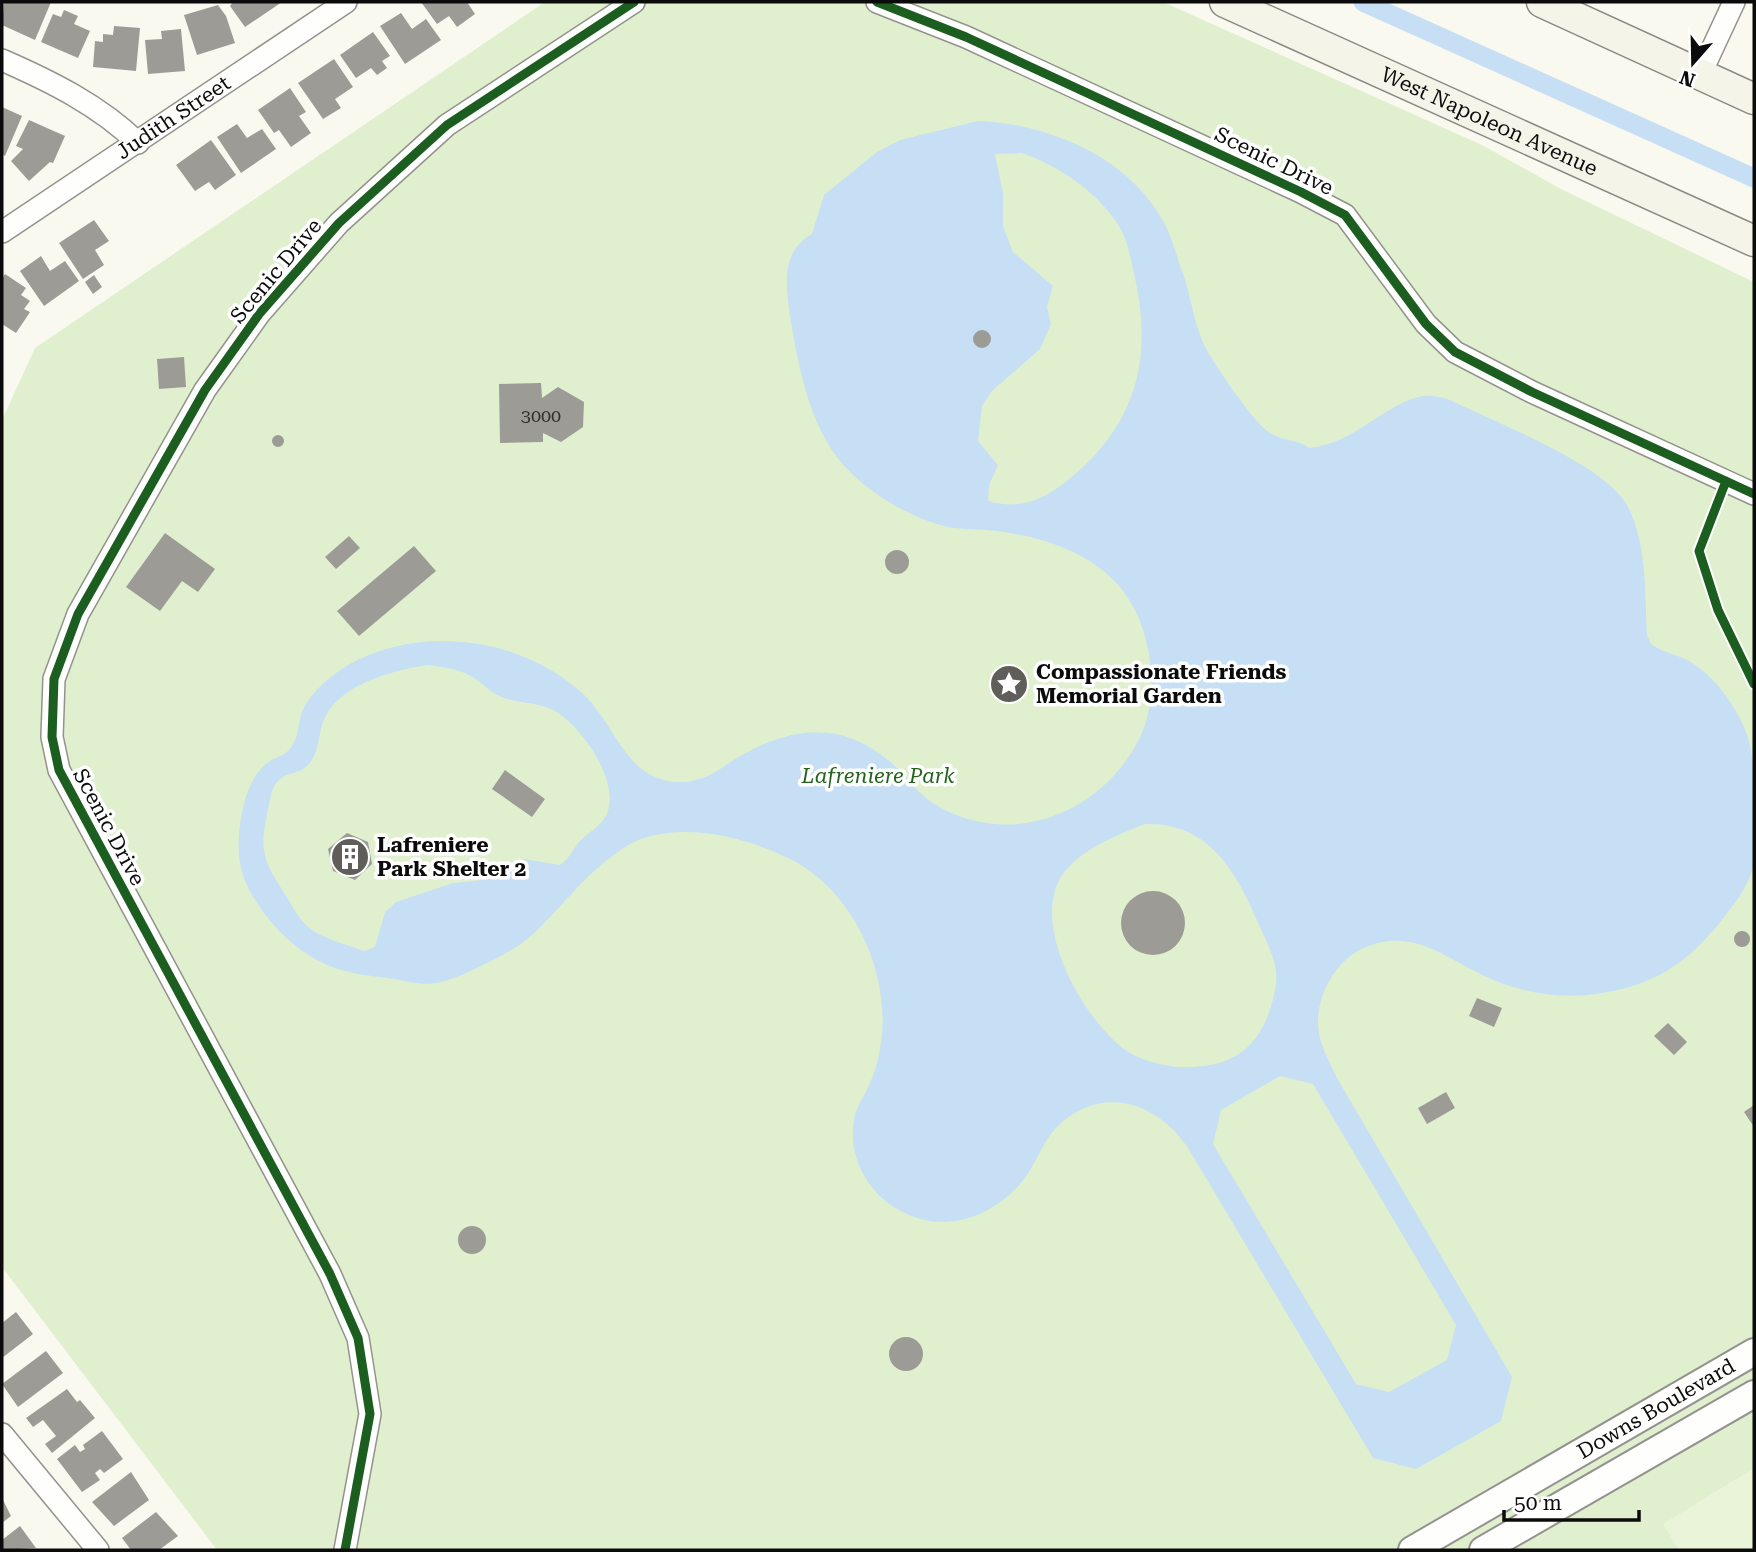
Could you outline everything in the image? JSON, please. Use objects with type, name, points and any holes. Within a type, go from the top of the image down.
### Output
[{"type":"main road","name":"West Napoleon Avenue","points":[[1225,2],[1754,242]]},
{"type":"main road","points":[[1542,2],[1754,99]]},
{"type":"street","name":"Judith Street","points":[[2,232],[346,2]]},
{"type":"street","name":"Scenic Drive","points":[[345,1550],[370,1414],[358,1338],[330,1273],[59,770],[52,737],[54,679],[78,614],[205,390],[267,303],[339,223],[447,125],[634,2]]},
{"type":"street","name":"Scenic Drive","points":[[877,2],[966,37],[1301,191],[1345,215],[1426,324],[1455,352],[1532,392],[1754,494]]},
{"type":"street","points":[[1700,75],[1734,2]]},
{"type":"street","points":[[2,60],[47,80],[104,114],[138,143]]},
{"type":"street","name":"Downs Boulevard","points":[[1412,1550],[1754,1352]]},
{"type":"street","name":"Downs Boulevard","points":[[1483,1550],[1754,1394]]},
{"type":"street","points":[[2,1434],[98,1550]]},
{"type":"green space","name":"Lafreniere Park","points":[[545,2],[1163,2],[1482,145],[1563,190],[1754,282],[1754,1550],[217,1550],[2,1267],[2,420],[35,348]]},
{"type":"green space","points":[[1754,1468],[1754,1550],[1679,1550],[1663,1524]]},
{"type":"water","points":[[978,121],[1004,123],[1058,137],[1108,162],[1148,198],[1163,221],[1186,282],[1205,347],[1247,409],[1263,428],[1275,436],[1309,448],[1326,445],[1409,400],[1433,396],[1450,400],[1520,432],[1574,460],[1598,476],[1616,491],[1634,521],[1642,553],[1647,635],[1651,644],[1689,661],[1706,674],[1726,696],[1744,727],[1751,750],[1754,775],[1755,846],[1750,875],[1737,901],[1713,930],[1699,946],[1668,970],[1610,992],[1575,996],[1550,995],[1501,983],[1415,943],[1384,942],[1366,947],[1345,961],[1336,971],[1323,995],[1319,1008],[1319,1034],[1337,1078],[1512,1377],[1501,1421],[1416,1469],[1373,1458],[1188,1148],[1162,1120],[1147,1110],[1113,1102],[1095,1104],[1078,1111],[1055,1129],[1014,1191],[1001,1202],[972,1217],[940,1222],[923,1220],[894,1207],[883,1198],[864,1176],[854,1149],[853,1135],[856,1110],[870,1083],[881,1042],[883,1016],[873,962],[863,936],[849,912],[832,891],[812,873],[790,859],[756,845],[718,835],[680,832],[644,838],[627,846],[602,864],[519,945],[464,974],[428,984],[357,974],[313,958],[290,942],[270,921],[246,883],[239,856],[239,832],[248,793],[259,771],[290,748],[306,705],[328,680],[348,665],[376,652],[406,644],[469,642],[499,648],[556,673],[590,701],[634,762],[653,776],[672,782],[692,781],[711,774],[761,745],[782,737],[824,732],[845,736],[867,745],[894,765],[936,805],[964,818],[992,824],[1021,824],[1048,818],[1074,807],[1098,790],[1119,770],[1136,745],[1146,722],[1151,698],[1151,673],[1141,623],[1115,581],[1097,566],[1054,544],[1004,532],[941,525],[913,515],[886,500],[862,483],[838,459],[817,423],[810,404],[789,309],[787,272],[790,261],[801,242],[812,234],[824,195],[877,152],[900,140]],"holes":[[[1022,153],[1048,164],[1085,188],[1106,208],[1119,226],[1128,246],[1140,304],[1142,332],[1135,384],[1126,409],[1113,432],[1096,454],[1064,483],[1044,496],[1012,504],[988,501],[989,485],[998,465],[978,441],[982,406],[992,391],[1040,349],[1051,324],[1047,307],[1053,286],[1013,252],[1003,226],[1003,194],[995,154]],[[427,665],[459,671],[471,676],[499,696],[555,711],[577,730],[598,759],[609,791],[609,806],[602,822],[580,841],[560,865],[524,859],[506,864],[483,880],[453,883],[396,902],[385,912],[375,947],[364,951],[318,934],[300,918],[278,883],[265,855],[265,824],[274,786],[282,777],[304,769],[311,762],[323,722],[340,698],[367,681]],[[1145,824],[1168,826],[1188,832],[1205,842],[1219,856],[1243,890],[1268,944],[1276,982],[1263,1026],[1255,1039],[1232,1058],[1200,1067],[1151,1062],[1130,1053],[1108,1035],[1078,994],[1057,945],[1052,921],[1053,897],[1068,867],[1111,838]],[[1280,1076],[1313,1084],[1456,1325],[1447,1360],[1389,1392],[1356,1384],[1213,1144],[1221,1110]]]},
{"type":"building","points":[[4,2],[51,2],[35,40],[2,25]]},
{"type":"building","points":[[233,2],[282,2],[245,27],[230,6]]},
{"type":"building","points":[[421,2],[467,2],[475,14],[457,27],[449,16],[437,24]]},
{"type":"building","points":[[218,5],[226,16],[235,43],[197,55],[184,15]]},
{"type":"building","points":[[64,10],[78,16],[74,24],[90,31],[78,58],[41,42],[53,14],[61,17]]},
{"type":"building","points":[[401,13],[412,29],[426,19],[441,40],[405,64],[380,26]]},
{"type":"building","points":[[114,26],[140,28],[136,71],[93,67],[95,41],[103,42],[103,34],[113,35]]},
{"type":"building","points":[[181,29],[185,71],[148,74],[145,40],[162,39],[161,31]]},
{"type":"building","points":[[373,32],[390,56],[382,61],[387,68],[377,75],[371,68],[356,78],[340,55]]},
{"type":"building","points":[[334,59],[353,87],[335,99],[341,108],[323,119],[298,83]]},
{"type":"building","points":[[290,88],[306,112],[299,116],[311,133],[291,147],[279,130],[274,133],[258,110]]},
{"type":"building","points":[[2,107],[22,116],[5,156],[2,154]]},
{"type":"building","points":[[29,120],[65,136],[53,163],[50,162],[29,181],[11,161],[23,149],[16,146]]},
{"type":"building","points":[[237,124],[247,138],[262,129],[276,149],[241,173],[217,137]]},
{"type":"building","points":[[211,140],[236,175],[215,190],[209,182],[195,191],[176,165]]},
{"type":"building","points":[[94,220],[109,241],[95,250],[104,265],[83,279],[59,243]]},
{"type":"building","points":[[41,256],[50,271],[65,261],[79,281],[44,306],[20,271]]},
{"type":"building","points":[[5,274],[26,288],[21,295],[30,301],[24,309],[30,312],[16,333],[2,324],[2,279]]},
{"type":"building","points":[[94,275],[102,287],[93,294],[85,282]]},
{"type":"building","points":[[978,330],[986,330],[991,339],[989,346],[978,348],[973,343],[973,335]]},
{"type":"building","points":[[184,357],[186,387],[159,389],[157,359]]},
{"type":"building","points":[[541,383],[542,398],[558,387],[584,402],[583,427],[561,442],[543,433],[543,442],[500,443],[499,384]]},
{"type":"building","points":[[273,436],[283,436],[283,446],[273,446]]},
{"type":"building","points":[[165,533],[215,569],[198,592],[182,581],[160,611],[126,587]]},
{"type":"building","points":[[349,536],[360,548],[336,569],[325,557]]},
{"type":"building","points":[[414,546],[436,571],[359,636],[337,611]]},
{"type":"building","points":[[897,550],[905,554],[909,562],[905,570],[897,574],[889,570],[885,562],[889,554]]},
{"type":"building","points":[[505,770],[545,799],[532,817],[492,789]]},
{"type":"building","name":"Lafreniere Park Shelter 2","points":[[347,833],[368,842],[372,864],[355,880],[333,871],[328,849]]},
{"type":"building","points":[[1153,891],[1171,897],[1179,905],[1185,923],[1179,941],[1171,949],[1153,955],[1135,949],[1127,941],[1121,923],[1127,905],[1135,897]]},
{"type":"building","points":[[1739,931],[1745,931],[1750,939],[1748,945],[1739,947],[1734,942],[1734,936]]},
{"type":"building","points":[[1477,998],[1502,1008],[1494,1027],[1469,1016]]},
{"type":"building","points":[[1668,1023],[1687,1042],[1674,1055],[1654,1036]]},
{"type":"building","points":[[1446,1092],[1455,1108],[1427,1124],[1418,1108]]},
{"type":"building","points":[[1754,1105],[1754,1127],[1744,1112]]},
{"type":"building","points":[[472,1226],[482,1230],[486,1240],[482,1250],[472,1254],[462,1250],[458,1240],[462,1230]]},
{"type":"building","points":[[16,1312],[33,1334],[2,1358],[2,1323]]},
{"type":"building","points":[[906,1337],[918,1342],[923,1354],[918,1366],[906,1371],[894,1366],[889,1354],[894,1342]]},
{"type":"building","points":[[46,1351],[63,1373],[18,1407],[2,1384]]},
{"type":"building","points":[[67,1389],[95,1418],[52,1453],[45,1444],[56,1436],[43,1420],[33,1427],[26,1418]]},
{"type":"building","points":[[102,1431],[123,1459],[104,1473],[100,1469],[95,1473],[100,1480],[82,1492],[57,1459],[75,1445],[80,1452],[85,1449],[83,1445]]},
{"type":"building","points":[[131,1472],[149,1500],[114,1526],[92,1502]]},
{"type":"building","points":[[2,1498],[11,1516],[2,1523]]},
{"type":"building","points":[[156,1512],[178,1536],[159,1550],[131,1550],[122,1538]]},
{"type":"building","points":[[20,1526],[36,1548],[2,1550],[2,1540]]},
{"type":"waterway","points":[[1363,2],[1754,178]]},
{"type":"cycle path","points":[[345,1550],[370,1414],[358,1338],[330,1274],[59,770],[52,737],[54,679],[78,614],[205,390],[260,313],[339,223],[447,125],[634,2]]},
{"type":"cycle path","points":[[877,2],[966,37],[1301,192],[1345,215],[1426,324],[1455,352],[1532,392],[1754,494]]},
{"type":"cycle path","points":[[1726,481],[1699,551],[1718,610],[1754,684]]},
{"type":"place","name":"Compassionate Friends Memorial Garden","points":[[1009,684]]},
{"type":"place","name":"Lafreniere Park Shelter 2","points":[[350,857]]}]
